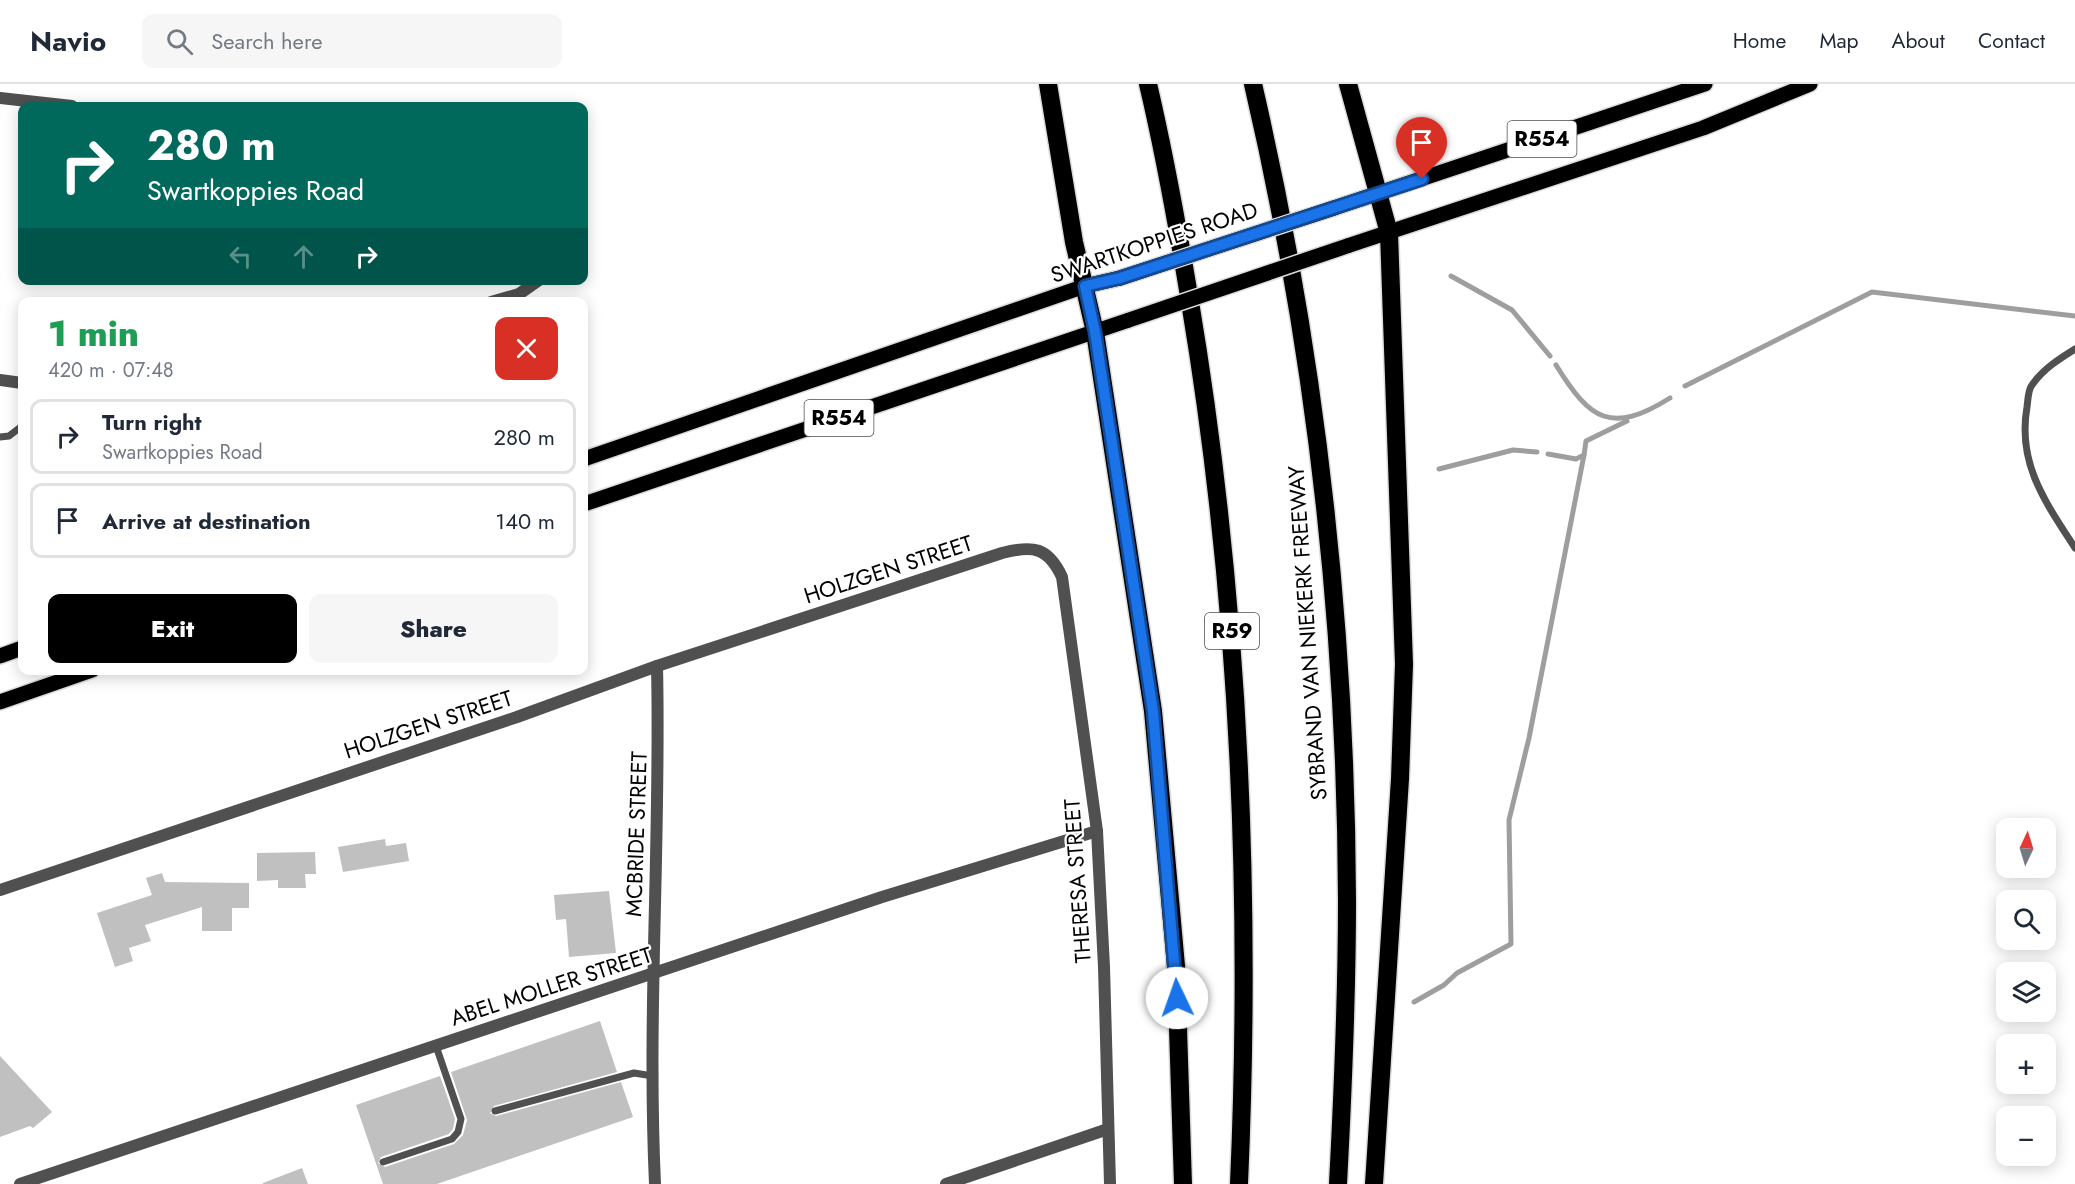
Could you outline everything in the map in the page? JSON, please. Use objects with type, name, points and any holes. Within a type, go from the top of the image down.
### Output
[{"type":"highway","points":[[1048,84],[1072,230],[1095,332],[1158,758],[1176,966],[1183,1184]]},
{"type":"highway","name":"R59","points":[[1148,84],[1168,171],[1206,397],[1231,616],[1238,721],[1245,933],[1239,1184]]},
{"type":"highway","name":"SYBRAND VAN NIEKERK FREEWAY","points":[[1253,84],[1272,167],[1302,340],[1317,441],[1332,600],[1347,899],[1344,1066],[1338,1184]]},
{"type":"highway","points":[[1348,84],[1389,233],[1404,664],[1400,779],[1374,1184]]},
{"type":"main road","name":"SWARTKOPPIES ROAD","points":[[588,458],[1085,286],[1120,278],[1705,84]]},
{"type":"main road","name":"R554","points":[[588,503],[1703,128],[1810,84]]},
{"type":"main road","points":[[0,656],[18,649]]},
{"type":"main road","points":[[0,702],[78,675]]},
{"type":"street","points":[[0,98],[36,102]]},
{"type":"street","points":[[508,297],[519,294],[532,285]]},
{"type":"street","points":[[0,380],[18,382]]},
{"type":"street","name":"HOLZGEN STREET","points":[[0,890],[517,717],[657,666],[1023,548],[1033,548],[1047,555],[1056,563],[1062,577]]},
{"type":"street","name":"THERESA STREET","points":[[1062,577],[1096,831],[1104,967],[1110,1184]]},
{"type":"street","name":"MCBRIDE STREET","points":[[655,1184],[653,1076],[659,770],[657,666]]},
{"type":"street","name":"ABEL MOLLER STREET","points":[[20,1184],[654,975],[882,897],[1096,831]]},
{"type":"street","points":[[946,1184],[1108,1129]]},
{"type":"lane","points":[[2075,349],[2049,366],[2031,386],[2025,417],[2025,454],[2045,501],[2075,548]]},
{"type":"lane","points":[[0,437],[9,436],[18,429]]},
{"type":"lane","points":[[384,1162],[452,1139],[458,1132],[461,1119],[436,1046]]},
{"type":"lane","points":[[495,1111],[634,1073],[653,1076]]},
{"type":"building","points":[[385,839],[386,846],[406,843],[409,861],[343,872],[338,847]]},
{"type":"building","points":[[315,852],[316,874],[305,874],[306,888],[278,888],[278,880],[257,881],[257,853]]},
{"type":"building","points":[[162,873],[165,882],[249,883],[249,908],[232,908],[232,931],[202,931],[202,907],[145,925],[151,941],[129,948],[133,961],[115,967],[97,913],[152,895],[146,878]]},
{"type":"building","points":[[609,891],[616,953],[569,957],[566,919],[556,920],[554,895]]},
{"type":"building","points":[[600,1021],[617,1072],[494,1106],[490,1113],[496,1116],[621,1082],[633,1117],[437,1184],[383,1184],[356,1105],[440,1076],[455,1119],[453,1129],[449,1134],[381,1157],[378,1163],[385,1167],[454,1144],[463,1135],[467,1120],[451,1072]]},
{"type":"building","points":[[0,1056],[52,1112],[33,1128],[30,1126],[0,1137]]},
{"type":"building","points":[[302,1168],[308,1184],[263,1184],[263,1183]]},
{"type":"waterway","points":[[1451,276],[1512,310],[1550,356]]},
{"type":"waterway","points":[[1685,386],[1872,292],[2075,316]]},
{"type":"waterway","points":[[1556,365],[1580,399],[1591,409],[1604,416],[1617,418],[1632,416],[1670,398]]},
{"type":"waterway","points":[[1548,454],[1576,459],[1584,455],[1586,441],[1627,421]]},
{"type":"waterway","points":[[1439,469],[1513,450],[1537,452]]},
{"type":"waterway","points":[[1414,1002],[1444,985],[1457,973],[1511,944],[1509,820],[1529,738],[1584,455]]},
{"type":"route","points":[[1177,998],[1164,816],[1153,711],[1095,332],[1085,286],[1120,278],[1422,179]]}]
